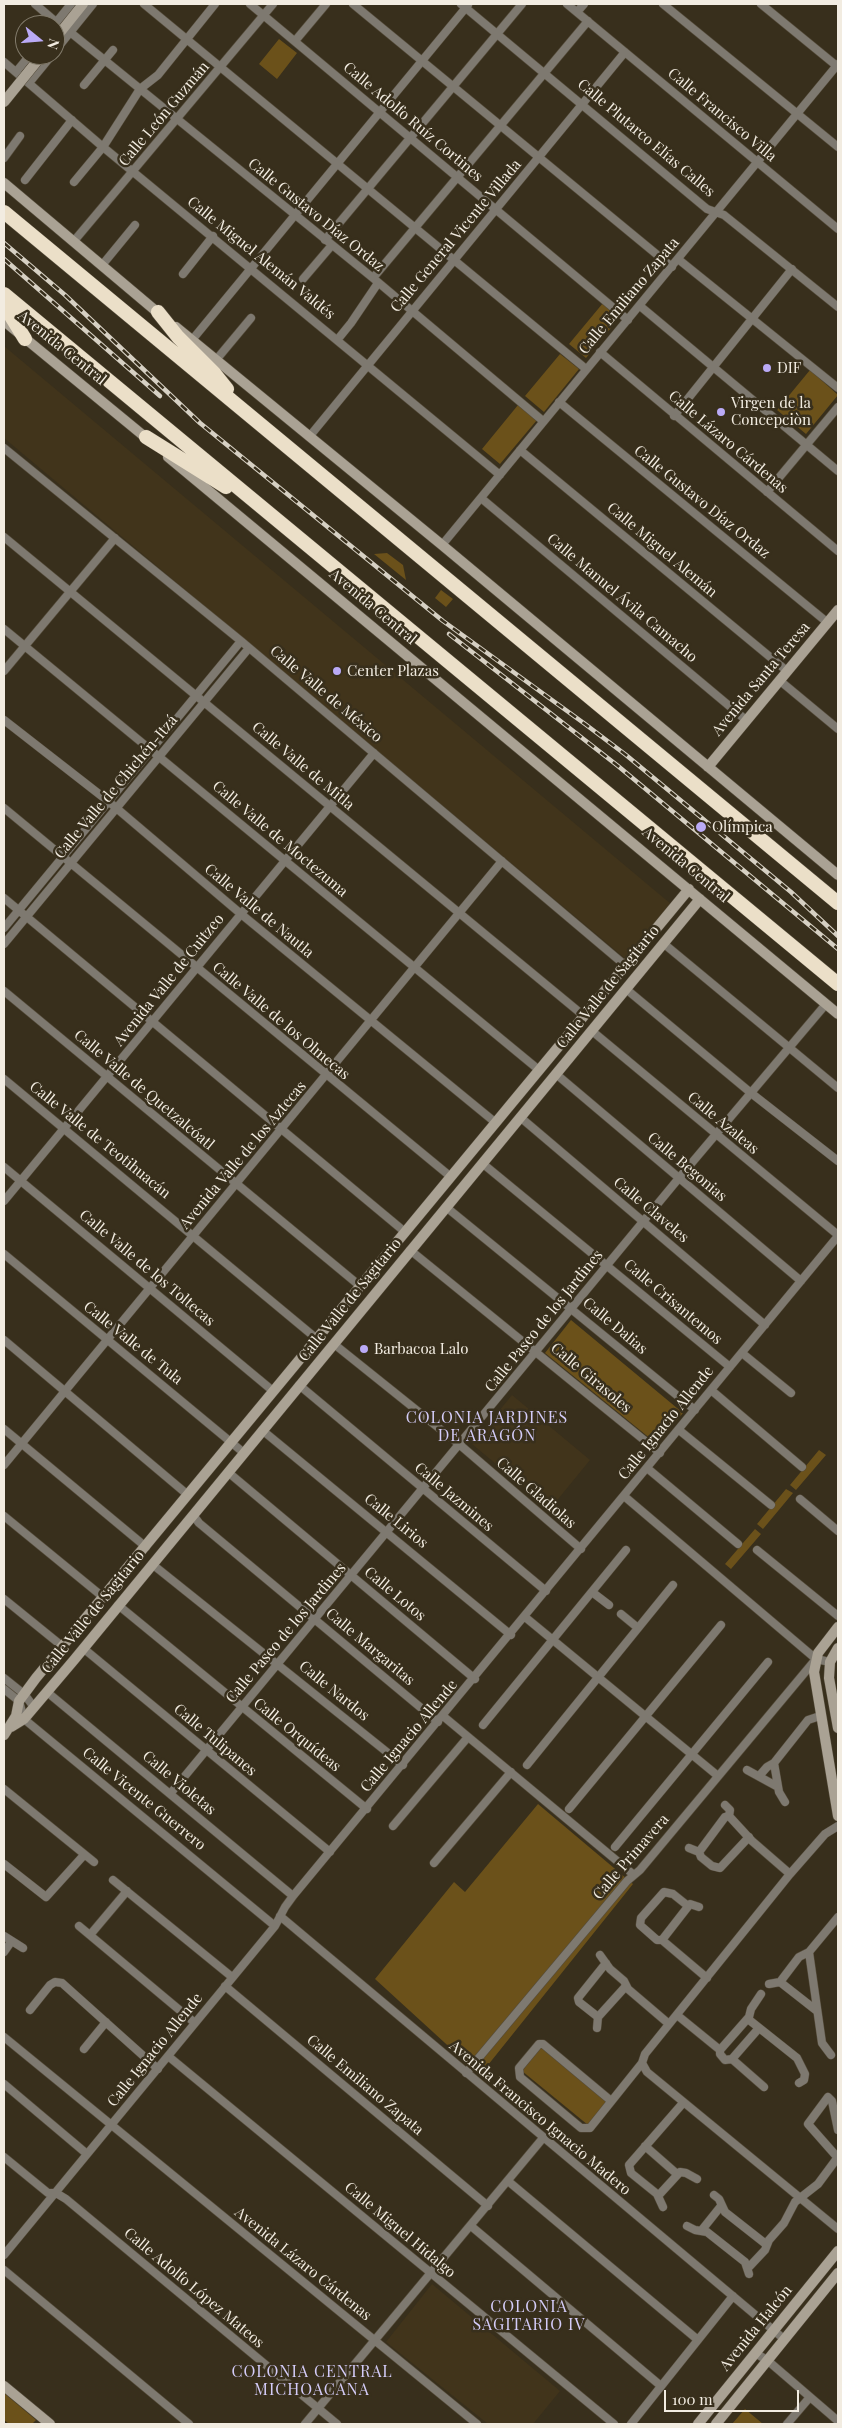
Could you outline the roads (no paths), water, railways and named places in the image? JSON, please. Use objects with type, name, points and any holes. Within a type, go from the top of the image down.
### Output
[{"type":"highway","points":[[4,212],[838,903]]},
{"type":"highway","name":"Avenida Central","points":[[4,294],[838,984]]},
{"type":"highway","points":[[4,305],[25,339]]},
{"type":"highway","points":[[158,312],[178,337],[215,374],[240,408]]},
{"type":"highway","points":[[146,437],[273,516]]},
{"type":"street","points":[[35,4],[47,15]]},
{"type":"street","points":[[62,15],[71,4]]},
{"type":"street","points":[[65,26],[83,4]]},
{"type":"street","points":[[65,38],[93,4]]},
{"type":"street","points":[[144,4],[586,369]]},
{"type":"street","points":[[74,182],[103,147],[140,89],[158,75],[215,4]]},
{"type":"street","name":"Calle Adolfo Ruíz Cortines","points":[[250,4],[628,320]]},
{"type":"street","name":"Calle León Guzmán","points":[[74,241],[134,172],[273,4]]},
{"type":"street","points":[[295,41],[326,4]]},
{"type":"street","points":[[353,4],[453,84],[538,158],[672,267]]},
{"type":"street","points":[[303,279],[368,189],[410,136],[522,4]]},
{"type":"street","name":"Calle Francisco Villa","points":[[567,4],[838,229]]},
{"type":"street","points":[[577,12],[584,4]]},
{"type":"street","points":[[663,4],[838,147]]},
{"type":"street","points":[[761,4],[838,66]]},
{"type":"street","points":[[192,340],[422,61],[465,5]]},
{"type":"street","name":"Calle Plutarco Elías Calles","points":[[465,5],[707,210],[724,215],[838,307]]},
{"type":"street","points":[[338,339],[351,323],[375,280],[588,21]]},
{"type":"street","name":"Calle Gustavo Díaz Ordaz","points":[[70,32],[375,280],[543,421]]},
{"type":"street","points":[[84,84],[113,50]]},
{"type":"street","name":"Calle General Vicente Villada","points":[[309,437],[625,52]]},
{"type":"street","name":"Calle Miguel Alemán Valdés","points":[[4,62],[103,147],[338,339],[500,475]]},
{"type":"street","points":[[16,72],[22,65]]},
{"type":"street","points":[[4,102],[34,65]]},
{"type":"street","points":[[30,84],[44,65]]},
{"type":"street","name":"Calle Emiliano Zapata","points":[[442,545],[672,267],[797,112],[838,66]]},
{"type":"street","points":[[24,180],[72,120]]},
{"type":"street","points":[[4,158],[20,136]]},
{"type":"street","points":[[4,183],[838,874]]},
{"type":"street","points":[[103,264],[135,225]]},
{"type":"street","points":[[183,274],[213,236]]},
{"type":"street","points":[[678,259],[838,388]]},
{"type":"street","points":[[674,416],[792,269]]},
{"type":"street","points":[[640,306],[712,368],[838,471]]},
{"type":"street","points":[[216,360],[250,318]]},
{"type":"street","name":"Avenida Central","points":[[4,321],[146,437],[216,498],[838,1014]]},
{"type":"street","name":"Calle Lázaro Cárdenas","points":[[600,352],[674,416],[838,551]]},
{"type":"street","name":"Calle Gustavo Díaz Ordaz","points":[[559,402],[828,623]]},
{"type":"street","points":[[767,492],[838,407]]},
{"type":"street","name":"Calle Valle de México","points":[[4,448],[241,641],[626,966]]},
{"type":"street","name":"Calle Miguel Alemán","points":[[520,450],[787,671]]},
{"type":"street","name":"Calle Manuel Ávila Camacho","points":[[481,498],[746,720]]},
{"type":"street","name":"Calle Valle de Mitla","points":[[4,538],[206,702],[584,1016]]},
{"type":"street","points":[[4,671],[115,538]]},
{"type":"street","name":"Avenida Santa Teresa","points":[[708,767],[837,613]]},
{"type":"street","name":"Calle Valle de Moctezuma","points":[[4,628],[284,862],[416,967],[539,1070]]},
{"type":"street","name":"Calle Valle de Chichén-Itzá","points":[[4,928],[198,696],[241,641]]},
{"type":"street","name":"Calle Valle de Chichén-Itzá","points":[[4,944],[249,648]]},
{"type":"street","points":[[779,680],[838,729]]},
{"type":"street","name":"Calle Valle de Nautla","points":[[4,720],[116,808],[240,914],[496,1123]]},
{"type":"street","name":"Avenida Valle de Cuitzeo","points":[[4,1201],[374,753]]},
{"type":"street","name":"Calle Valle de los Olmecas","points":[[4,808],[326,1076],[451,1177]]},
{"type":"street","name":"Avenida Valle de los Aztecas","points":[[4,1465],[502,861]]},
{"type":"street","name":"Calle Valle de Sagitario","points":[[21,1698],[689,889]]},
{"type":"street","points":[[4,898],[405,1232]]},
{"type":"street","name":"Calle Valle de Sagitario","points":[[7,1731],[24,1719],[84,1648],[700,899]]},
{"type":"street","points":[[664,942],[838,1088]]},
{"type":"street","points":[[626,989],[751,1093],[838,1161]]},
{"type":"street","name":"Calle Valle de Quetzalcóatl","points":[[4,990],[360,1286]]},
{"type":"street","name":"Calle Paseo de los Jardines","points":[[170,1794],[573,1309],[715,1134],[826,1004]]},
{"type":"street","name":"Calle Azaleas","points":[[592,1030],[838,1235]]},
{"type":"street","name":"Calle Begonias","points":[[556,1074],[801,1281]]},
{"type":"street","name":"Calle Valle de Teotihuacán","points":[[4,1079],[317,1338]]},
{"type":"street","name":"Calle Claveles","points":[[520,1117],[765,1325]]},
{"type":"street","name":"Calle Crisantemos","points":[[482,1163],[608,1265],[730,1368]]},
{"type":"street","name":"Calle Valle de los Toltecas","points":[[4,1167],[273,1391]]},
{"type":"street","name":"Calle Dalias","points":[[446,1207],[695,1410]]},
{"type":"street","name":"Calle Ignacio Allende","points":[[4,2255],[275,1926],[294,1896],[511,1635],[838,1235]]},
{"type":"street","name":"Calle Girasoles","points":[[410,1250],[660,1453]]},
{"type":"street","name":"Calle Valle de Tula","points":[[4,1254],[232,1441],[244,1453]]},
{"type":"street","points":[[4,1340],[188,1495]]},
{"type":"street","name":"Calle Gladiolas","points":[[334,1344],[460,1445],[581,1549]]},
{"type":"street","points":[[742,1353],[791,1393]]},
{"type":"street","name":"Calle Jazmines","points":[[299,1385],[546,1591]]},
{"type":"street","points":[[711,1390],[802,1466]]},
{"type":"street","points":[[4,1429],[146,1546]]},
{"type":"street","name":"Calle Lirios","points":[[262,1430],[511,1635]]},
{"type":"street","points":[[679,1430],[770,1505]]},
{"type":"street","points":[[647,1468],[738,1544]]},
{"type":"street","name":"Calle Lotos","points":[[229,1473],[474,1679]]},
{"type":"street","points":[[624,1496],[816,1659],[830,1662]]},
{"type":"street","points":[[800,1499],[838,1531]]},
{"type":"street","name":"Calle Margaritas","points":[[193,1515],[315,1620],[441,1719],[468,1737],[634,1875]]},
{"type":"street","points":[[4,1516],[103,1597]]},
{"type":"street","points":[[483,1725],[626,1550]]},
{"type":"street","points":[[757,1550],[838,1616]]},
{"type":"street","name":"Calle Nardos","points":[[152,1564],[403,1764]]},
{"type":"street","points":[[527,1765],[674,1585]]},
{"type":"street","points":[[592,1592],[609,1605]]},
{"type":"street","points":[[4,1598],[62,1646]]},
{"type":"street","name":"Calle Orquídeas","points":[[118,1605],[367,1808]]},
{"type":"street","points":[[621,1614],[638,1628]]},
{"type":"street","points":[[525,1617],[690,1755],[718,1776]]},
{"type":"street","points":[[569,1810],[644,1716],[721,1625]]},
{"type":"street","points":[[838,1627],[816,1659],[815,1680],[838,1816]]},
{"type":"street","name":"Calle Tulipanes","points":[[84,1648],[330,1852]]},
{"type":"street","points":[[838,1648],[830,1662],[829,1678],[838,1728]]},
{"type":"street","name":"Calle Primavera","points":[[466,2073],[816,1659]]},
{"type":"street","points":[[614,1847],[768,1662]]},
{"type":"street","points":[[4,1678],[21,1698],[24,1719]]},
{"type":"street","points":[[4,1689],[34,1707]]},
{"type":"street","name":"Calle Violetas","points":[[47,1692],[294,1896]]},
{"type":"street","points":[[7,1731],[18,1710],[21,1698]]},
{"type":"street","points":[[760,1775],[767,1767],[774,1763],[808,1720],[820,1716]]},
{"type":"street","name":"Calle Vicente Guerrero","points":[[24,1719],[275,1926]]},
{"type":"street","points":[[393,1826],[468,1737]]},
{"type":"street","points":[[774,1763],[780,1796],[785,1802]]},
{"type":"street","points":[[747,1770],[760,1775],[778,1787]]},
{"type":"street","points":[[434,1863],[511,1772]]},
{"type":"street","points":[[4,1789],[94,1862]]},
{"type":"street","points":[[725,1805],[730,1810],[729,1816]]},
{"type":"street","points":[[729,1816],[790,1874]]},
{"type":"street","points":[[699,1852],[725,1817],[729,1816]]},
{"type":"street","points":[[610,2100],[543,2044],[537,2046],[519,2068],[520,2077],[582,2129],[590,2128],[609,2106],[610,2100],[642,2063],[645,2054],[790,1874],[825,1834],[838,1826]]},
{"type":"street","points":[[689,1848],[699,1852],[701,1857],[712,1866],[720,1868],[749,1837]]},
{"type":"street","points":[[4,1864],[46,1897],[84,1855]]},
{"type":"street","points":[[113,1880],[232,1977]]},
{"type":"street","points":[[90,1935],[127,1891]]},
{"type":"street","points":[[688,1906],[673,1894],[664,1892],[642,1918],[642,1927],[657,1940],[662,1940],[707,1978]]},
{"type":"street","points":[[662,1940],[688,1906],[692,1903],[699,1907]]},
{"type":"street","name":"Avenida Francisco Ignacio Madero","points":[[280,1916],[784,2339]]},
{"type":"street","points":[[770,1984],[780,1982],[799,1957],[809,1952],[838,1918]]},
{"type":"street","points":[[79,1926],[195,2023]]},
{"type":"street","points":[[4,1936],[23,1948]]},
{"type":"street","points":[[4,1952],[12,1942]]},
{"type":"street","points":[[809,1952],[822,2043],[831,2054]]},
{"type":"street","points":[[600,1955],[626,1986],[669,2024]]},
{"type":"street","points":[[598,2017],[579,2002],[578,1998],[606,1963]]},
{"type":"street","points":[[30,2010],[50,1985],[56,1982],[62,1983],[158,2068]]},
{"type":"street","points":[[780,1982],[817,2011]]},
{"type":"street","name":"Calle Emiliano Zapata","points":[[225,1986],[488,2206]]},
{"type":"street","points":[[598,2028],[598,2017],[626,1986]]},
{"type":"street","points":[[720,2050],[748,2019],[751,2009],[761,1994]]},
{"type":"street","points":[[677,2015],[720,2050],[720,2054],[724,2058],[732,2059],[764,2087]]},
{"type":"street","points":[[748,2019],[799,2062],[806,2076],[799,2083]]},
{"type":"street","points":[[84,2048],[106,2022]]},
{"type":"street","points":[[732,2059],[759,2028]]},
{"type":"street","name":"Avenida Lázaro Cárdenas","points":[[4,2037],[477,2424]]},
{"type":"street","name":"Calle Miguel Hidalgo","points":[[168,2056],[614,2424]]},
{"type":"street","points":[[642,2063],[647,2072],[838,2229]]},
{"type":"street","points":[[4,2084],[88,2154]]},
{"type":"street","points":[[687,2226],[694,2230],[707,2232],[749,2270],[784,2223],[790,2208],[818,2184],[838,2157],[808,2124],[820,2106],[829,2097],[832,2101],[838,2130]]},
{"type":"street","points":[[663,2207],[658,2196],[628,2168],[630,2163],[683,2102]]},
{"type":"street","points":[[304,2424],[543,2138]]},
{"type":"street","points":[[645,2146],[677,2174]]},
{"type":"street","name":"Calle Adolfo López Mateos","points":[[4,2157],[43,2190],[48,2193],[56,2193],[66,2200],[337,2424]]},
{"type":"street","points":[[658,2196],[677,2174],[686,2173],[697,2179]]},
{"type":"street","points":[[508,2181],[698,2340]]},
{"type":"street","points":[[714,2195],[719,2199],[725,2212],[767,2245]]},
{"type":"street","points":[[701,2231],[722,2206]]},
{"type":"street","points":[[471,2226],[661,2386]]},
{"type":"street","name":"Avenida Halcón","points":[[698,2424],[838,2251]]},
{"type":"street","points":[[4,2270],[189,2424]]},
{"type":"street","name":"Avenida Halcón","points":[[716,2424],[838,2273]]},
{"type":"street","points":[[630,2424],[732,2296]]},
{"type":"street","points":[[755,2353],[767,2360],[838,2421]]},
{"type":"street","points":[[4,2386],[50,2424]]},
{"type":"street","points":[[787,2424],[810,2398]]},
{"type":"railway","points":[[4,243],[65,295],[200,423],[443,621],[626,755],[791,892],[838,936]]},
{"type":"railway","points":[[4,259],[160,396]]},
{"type":"railway","points":[[449,634],[618,766],[838,949]]},
{"type":"place","name":"DIF","points":[[767,368]]},
{"type":"place","name":"Virgen de la Concepciòn","points":[[721,412]]},
{"type":"place","name":"Center Plazas","points":[[337,671]]},
{"type":"place","name":"Olímpica","points":[[701,827]]},
{"type":"place","name":"Barbacoa Lalo","points":[[364,1349]]},
{"type":"district","name":"COLONIA JARDINES DE ARAGÓN","points":[[487,1427]]},
{"type":"district","name":"COLONIA SAGITARIO IV","points":[[529,2316]]},
{"type":"district","name":"COLONIA CENTRAL MICHOACANA","points":[[312,2381]]}]
